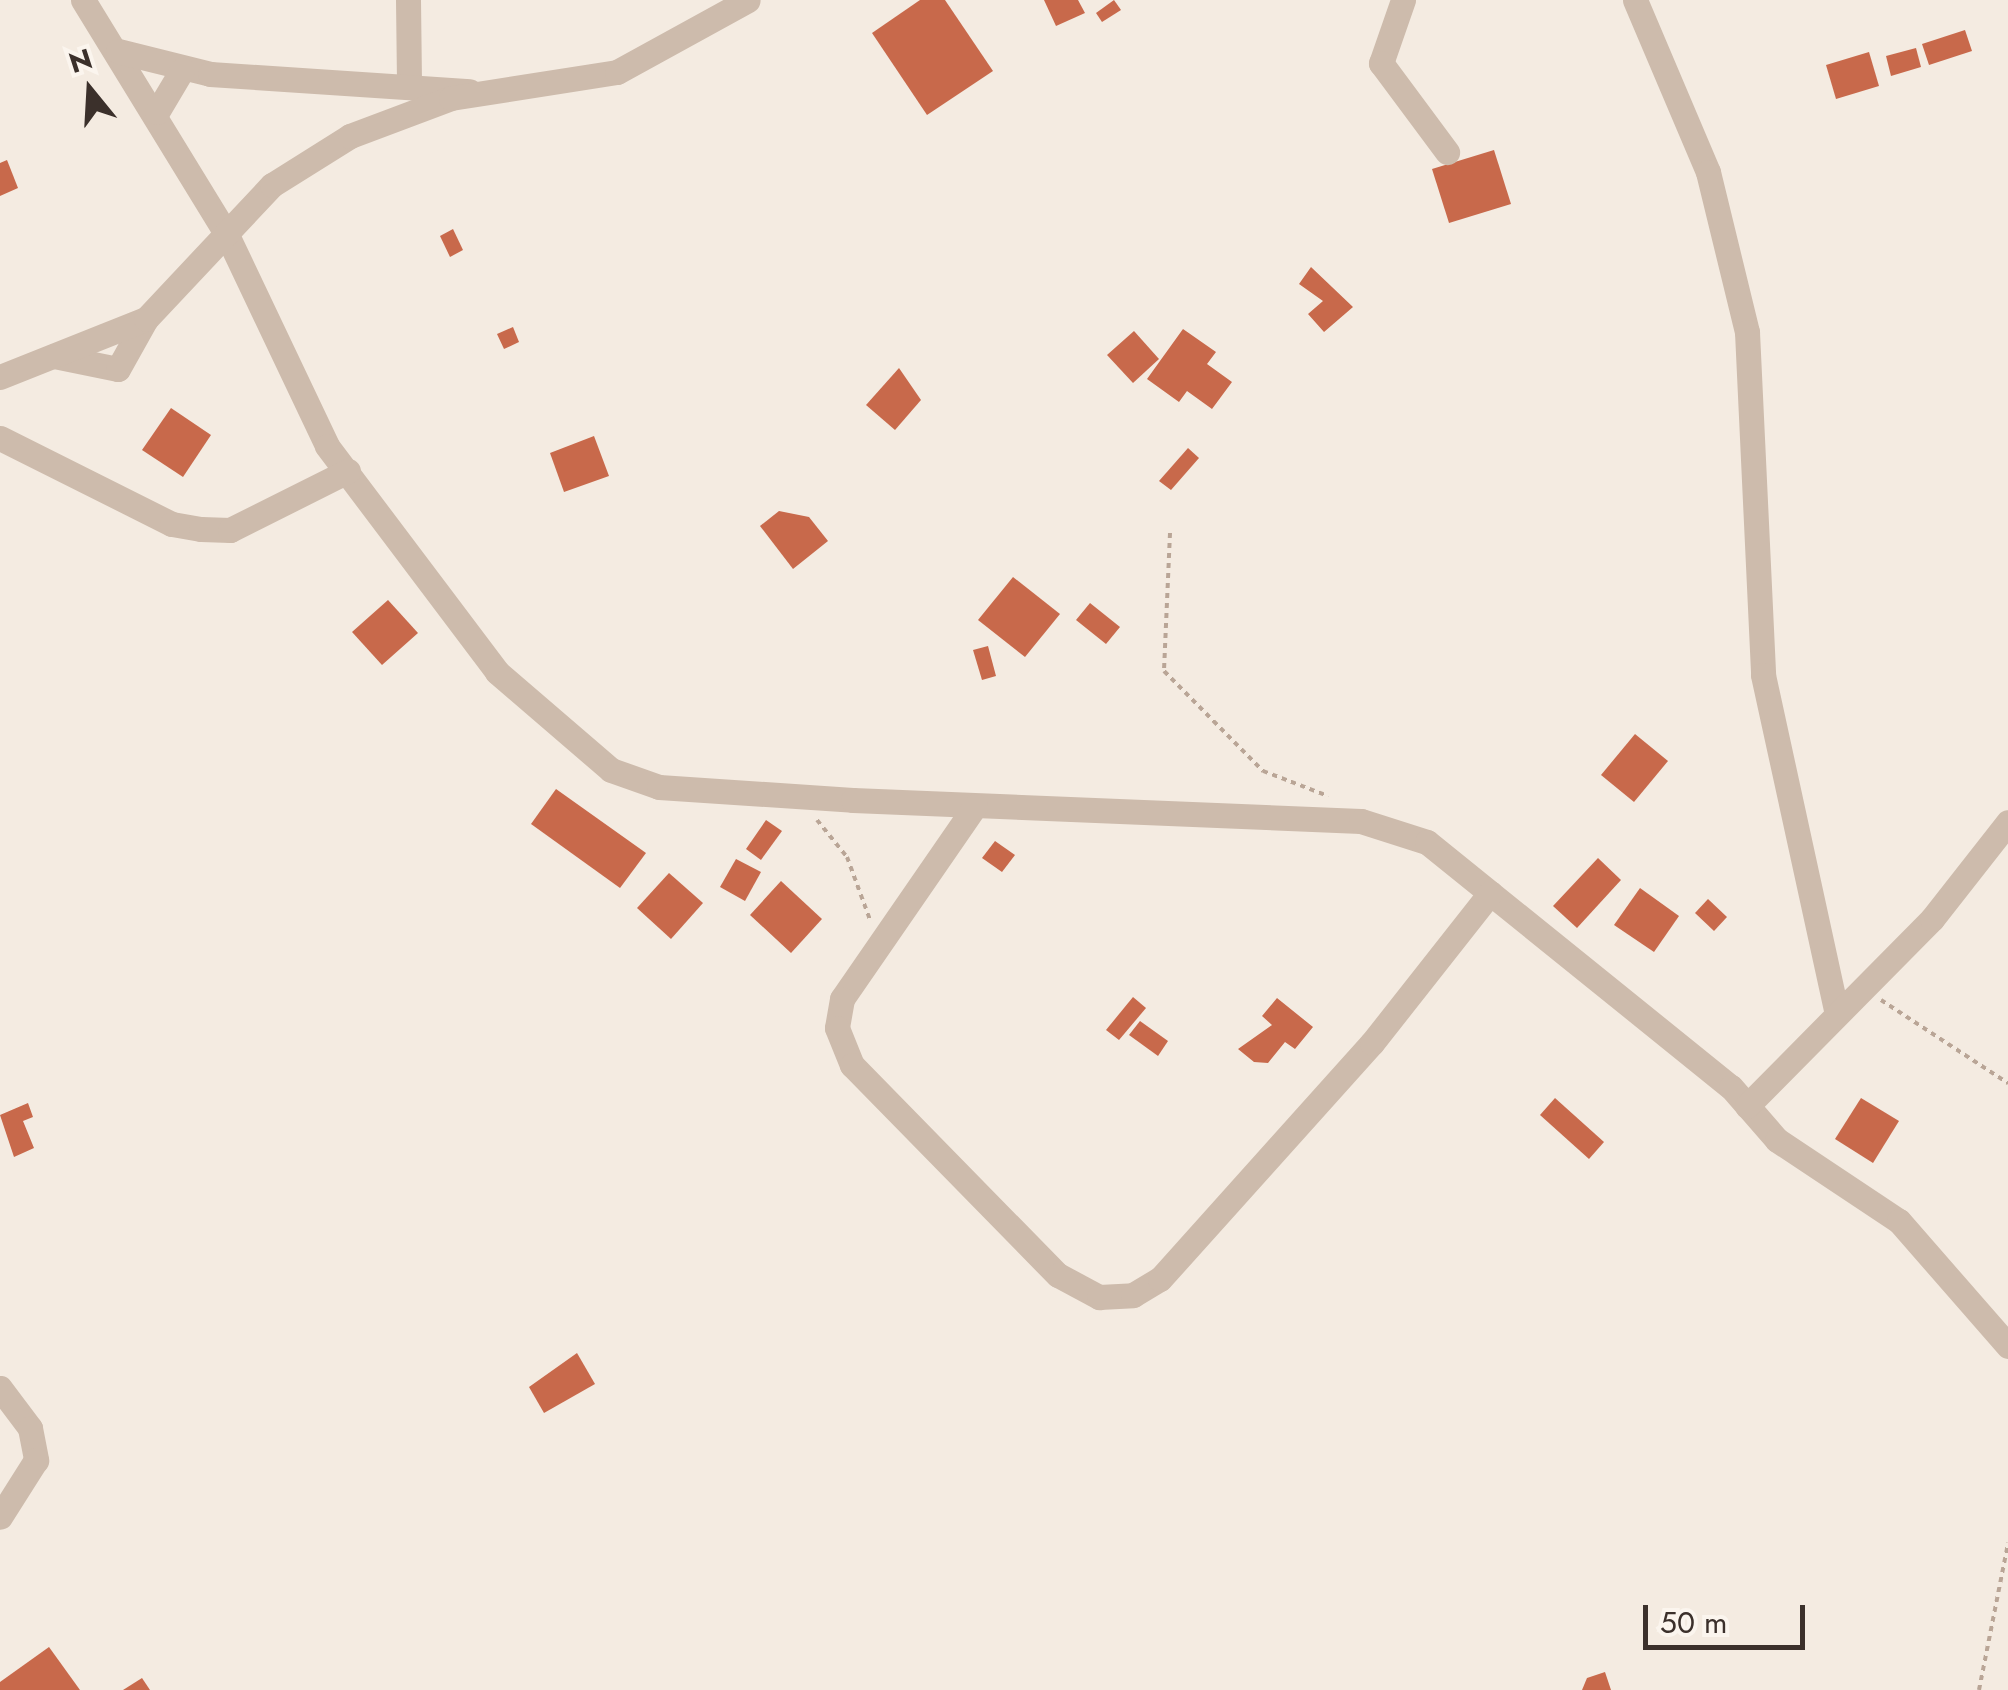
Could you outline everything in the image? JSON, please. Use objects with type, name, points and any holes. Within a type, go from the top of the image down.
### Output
[{"type":"street","points":[[83,0],[157,112],[227,235],[348,470],[497,672],[611,770],[659,787],[975,806],[1362,821],[1427,842],[1747,1106],[1777,1140],[1899,1221],[2008,1346]]},
{"type":"street","points":[[408,0],[409,82]]},
{"type":"street","points":[[54,356],[118,370],[146,319],[272,185],[350,136],[478,94],[618,72],[748,0]]},
{"type":"street","points":[[1402,0],[1381,63],[1447,152]]},
{"type":"street","points":[[1641,4],[1708,172],[1747,332],[1762,674],[1836,1010]]},
{"type":"street","points":[[118,51],[182,70],[409,82],[478,94]]},
{"type":"street","points":[[157,112],[182,70]]},
{"type":"street","points":[[0,377],[146,319]]},
{"type":"street","points":[[0,438],[172,524],[202,529],[230,530],[348,470]]},
{"type":"street","points":[[975,806],[842,999],[837,1028],[852,1065],[1058,1274],[1099,1297],[1133,1295],[1160,1279],[1372,1043],[1490,893]]},
{"type":"street","points":[[1747,1106],[1836,1010],[1932,920],[2008,822]]},
{"type":"street","points":[[0,1388],[30,1428],[36,1460],[0,1517]]},
{"type":"path","points":[[1170,532],[1164,671],[1263,771],[1314,788],[1362,821]]},
{"type":"path","points":[[798,796],[847,856],[877,944]]},
{"type":"path","points":[[1860,986],[2008,1083]]},
{"type":"path","points":[[1979,1690],[2008,1543]]},
{"type":"building","points":[[920,0],[945,0],[993,71],[927,115],[872,33]]},
{"type":"building","points":[[1044,0],[1078,0],[1085,13],[1056,26]]},
{"type":"building","points":[[1114,0],[1121,10],[1102,22],[1096,13]]},
{"type":"building","points":[[1965,30],[1972,51],[1929,65],[1922,44]]},
{"type":"building","points":[[1916,48],[1921,67],[1891,76],[1886,56]]},
{"type":"building","points":[[1869,52],[1879,86],[1836,99],[1826,65]]},
{"type":"building","points":[[1494,150],[1511,204],[1449,223],[1432,169]]},
{"type":"building","points":[[7,160],[18,188],[0,196],[0,163]]},
{"type":"building","points":[[453,229],[463,250],[450,257],[440,236]]},
{"type":"building","points":[[1311,267],[1353,307],[1324,332],[1308,314],[1323,301],[1299,284]]},
{"type":"building","points":[[513,327],[519,342],[504,349],[497,334]]},
{"type":"building","points":[[1183,329],[1216,352],[1207,364],[1232,382],[1212,409],[1187,391],[1179,402],[1147,379]]},
{"type":"building","points":[[1134,331],[1159,359],[1133,383],[1107,355]]},
{"type":"building","points":[[899,368],[921,400],[895,430],[866,405]]},
{"type":"building","points":[[171,408],[211,435],[183,477],[142,450]]},
{"type":"building","points":[[594,436],[609,476],[564,492],[550,453]]},
{"type":"building","points":[[1188,448],[1199,458],[1171,490],[1159,481]]},
{"type":"building","points":[[779,511],[809,517],[828,541],[793,569],[760,526]]},
{"type":"building","points":[[1013,577],[1060,614],[1025,657],[978,620]]},
{"type":"building","points":[[388,600],[418,633],[382,665],[352,632]]},
{"type":"building","points":[[1090,603],[1120,627],[1106,644],[1076,620]]},
{"type":"building","points":[[988,646],[996,676],[982,680],[973,650]]},
{"type":"building","points":[[1635,734],[1668,761],[1634,802],[1601,775]]},
{"type":"building","points":[[556,789],[646,853],[620,888],[531,824]]},
{"type":"building","points":[[766,820],[782,831],[761,860],[746,849]]},
{"type":"building","points":[[995,841],[1015,855],[1002,872],[982,858]]},
{"type":"building","points":[[1598,858],[1621,880],[1577,928],[1553,906]]},
{"type":"building","points":[[736,859],[761,872],[745,901],[720,887]]},
{"type":"building","points":[[669,873],[703,903],[671,939],[637,908]]},
{"type":"building","points":[[781,881],[822,919],[791,953],[750,915]]},
{"type":"building","points":[[1640,888],[1679,916],[1654,952],[1614,925]]},
{"type":"building","points":[[1708,899],[1727,917],[1714,931],[1695,913]]},
{"type":"building","points":[[1133,997],[1146,1008],[1119,1040],[1106,1030]]},
{"type":"building","points":[[1277,998],[1313,1027],[1295,1049],[1285,1042],[1268,1063],[1254,1062],[1238,1049],[1272,1025],[1262,1016]]},
{"type":"building","points":[[1140,1021],[1168,1041],[1158,1056],[1129,1035]]},
{"type":"building","points":[[1555,1098],[1604,1142],[1589,1159],[1540,1115]]},
{"type":"building","points":[[1861,1098],[1899,1121],[1873,1163],[1835,1139]]},
{"type":"building","points":[[28,1103],[33,1117],[23,1121],[34,1148],[14,1157],[0,1115]]},
{"type":"building","points":[[577,1353],[595,1384],[544,1413],[529,1387]]},
{"type":"building","points":[[49,1647],[80,1690],[0,1690],[0,1682]]},
{"type":"building","points":[[1605,1672],[1611,1690],[1582,1690],[1587,1678]]},
{"type":"building","points":[[142,1678],[150,1690],[123,1690]]}]
